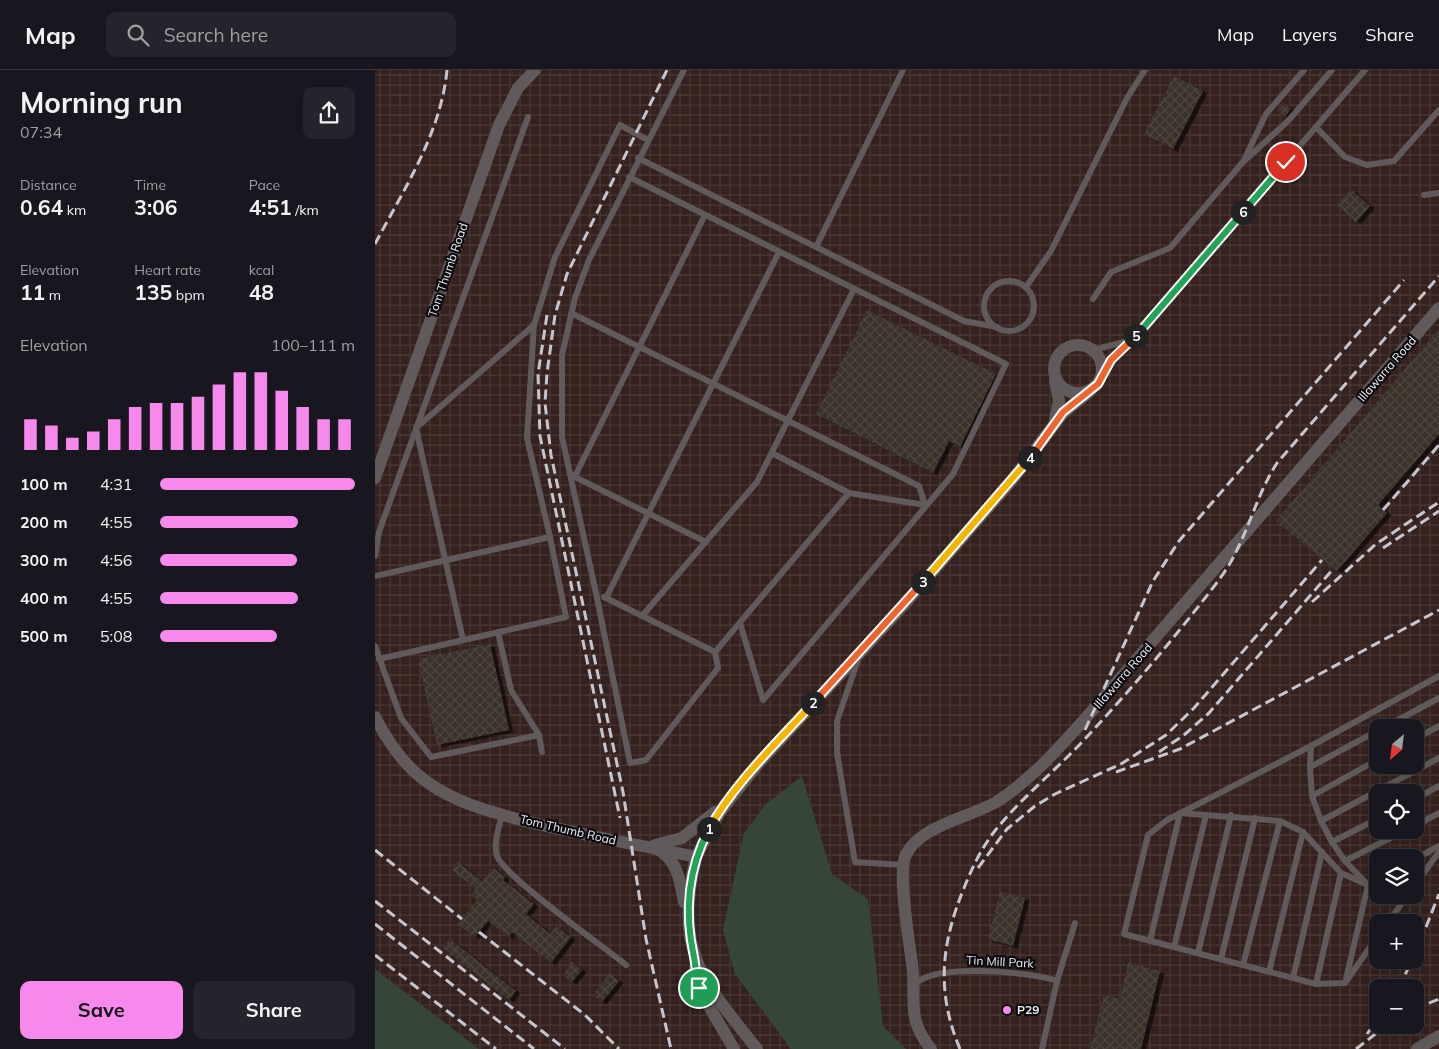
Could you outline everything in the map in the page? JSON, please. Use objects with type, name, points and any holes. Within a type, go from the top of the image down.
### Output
[{"type":"street","name":"Tom Thumb Road","points":[[375,478],[499,125],[518,88],[535,70]]},
{"type":"street","name":"Illawarra Road","points":[[903,865],[911,847],[926,834],[997,801],[1046,762],[1119,681],[1439,308]]},
{"type":"street","points":[[689,924],[690,886],[696,857],[712,824],[758,764],[861,652],[1012,480],[1067,408],[1101,379],[1102,363],[1093,350],[1077,344],[1064,349],[1054,363],[1059,401],[1052,426]]},
{"type":"street","points":[[1054,374],[1059,384],[1068,391],[1079,393],[1089,391]]},
{"type":"street","name":"Tom Thumb Road","points":[[375,717],[397,753],[425,781],[452,797],[502,815],[583,835],[696,857]]},
{"type":"street","points":[[650,847],[682,838],[729,800]]},
{"type":"street","points":[[650,847],[667,856],[675,866],[689,924],[697,981],[703,996],[733,1049]]},
{"type":"street","points":[[903,865],[905,911],[915,985],[913,1009],[915,1025],[931,1049]]},
{"type":"street","points":[[694,958],[718,1000],[757,1049]]},
{"type":"street","points":[[1417,1049],[1439,1036]]},
{"type":"lane","points":[[684,70],[638,158],[589,260],[571,314],[562,364],[561,436],[572,475],[630,763],[646,760],[718,668],[715,652]]},
{"type":"lane","points":[[816,247],[903,70]]},
{"type":"lane","points":[[1026,287],[1051,251],[1127,98],[1145,70]]},
{"type":"lane","points":[[1242,164],[1265,114],[1304,70]]},
{"type":"lane","points":[[1093,299],[1111,272],[1170,248],[1242,164],[1288,121],[1332,70]]},
{"type":"lane","points":[[1101,379],[1111,360],[1136,336],[1365,70]]},
{"type":"lane","points":[[1316,127],[1345,157],[1367,165],[1394,161],[1439,110]]},
{"type":"lane","points":[[375,556],[379,532],[527,117]]},
{"type":"lane","points":[[379,659],[566,617],[527,438],[534,326],[555,257],[620,126],[648,140]]},
{"type":"lane","points":[[638,158],[964,321],[1011,331],[1018,329],[1033,314],[1033,300],[1026,287],[1019,283],[1002,282],[989,291],[985,299],[986,315],[997,327]]},
{"type":"lane","points":[[629,178],[1006,364],[953,474],[925,504],[763,700],[740,623]]},
{"type":"lane","points":[[1424,195],[1439,193]]},
{"type":"lane","points":[[572,475],[705,215]]},
{"type":"lane","points":[[606,598],[779,252]]},
{"type":"lane","points":[[642,616],[757,482],[854,289]]},
{"type":"lane","points":[[571,314],[919,486],[925,504]]},
{"type":"lane","points":[[416,428],[534,326]]},
{"type":"lane","points":[[1093,350],[1122,343],[1136,336]]},
{"type":"lane","points":[[416,428],[463,640]]},
{"type":"lane","points":[[772,453],[849,493],[925,504]]},
{"type":"lane","points":[[572,475],[705,542]]},
{"type":"lane","points":[[715,652],[849,493]]},
{"type":"lane","points":[[375,576],[550,537]]},
{"type":"lane","points":[[596,593],[715,652]]},
{"type":"lane","points":[[498,632],[511,690],[539,735],[542,752]]},
{"type":"lane","points":[[375,646],[401,718],[431,757],[539,735]]},
{"type":"lane","points":[[861,652],[837,721],[837,753],[855,862],[903,865]]},
{"type":"lane","points":[[1345,983],[1316,984],[1123,934],[1148,835],[1180,813],[1311,746],[1439,676]]},
{"type":"lane","points":[[1400,719],[1439,698]]},
{"type":"lane","points":[[1424,734],[1439,726]]},
{"type":"lane","points":[[1310,766],[1369,735]]},
{"type":"lane","points":[[1311,746],[1312,796],[1321,821],[1345,861],[1368,885]]},
{"type":"lane","points":[[1321,821],[1439,758]]},
{"type":"lane","points":[[1312,796],[1369,764]]},
{"type":"lane","points":[[1424,794],[1439,786]]},
{"type":"lane","points":[[1180,813],[1280,821],[1303,832],[1341,873],[1368,885]]},
{"type":"lane","points":[[1150,941],[1180,813]]},
{"type":"lane","points":[[1174,947],[1206,814]]},
{"type":"lane","points":[[1424,822],[1439,814]]},
{"type":"lane","points":[[502,815],[496,849],[500,862],[540,897],[627,965]]},
{"type":"lane","points":[[1198,953],[1231,816]]},
{"type":"lane","points":[[1221,960],[1255,818]]},
{"type":"lane","points":[[1243,965],[1280,821]]},
{"type":"lane","points":[[1332,842],[1369,822]]},
{"type":"lane","points":[[1269,972],[1303,832]]},
{"type":"lane","points":[[1345,861],[1389,839]]},
{"type":"lane","points":[[1424,854],[1439,846]]},
{"type":"lane","points":[[1293,978],[1322,852]]},
{"type":"lane","points":[[1424,873],[1439,852]]},
{"type":"lane","points":[[1316,984],[1341,873]]},
{"type":"lane","points":[[1345,983],[1368,885]]},
{"type":"lane","points":[[1042,1049],[1057,980],[1075,922]]},
{"type":"lane","points":[[1345,983],[1369,948]]},
{"type":"lane","name":"Tin Mill Park","points":[[915,985],[927,976],[943,971],[1019,973],[1057,980]]},
{"type":"shaded area","points":[[375,70],[1439,70],[1439,1049],[479,1049],[375,969]]},
{"type":"green space","points":[[802,776],[832,874],[868,899],[883,1026],[906,1049],[791,1049],[735,974],[723,930],[744,833],[766,804]]},
{"type":"green space","points":[[375,969],[479,1049],[375,1049]]},
{"type":"building","points":[[1174,76],[1203,91],[1173,149],[1144,134]]},
{"type":"building","points":[[1284,103],[1291,109],[1285,117],[1277,110]]},
{"type":"building","points":[[1351,189],[1370,206],[1356,222],[1337,205]]},
{"type":"building","points":[[867,310],[996,374],[960,447],[949,441],[933,473],[816,414]]},
{"type":"building","points":[[1439,329],[1439,434],[1378,505],[1387,513],[1337,571],[1276,521]]},
{"type":"building","points":[[490,644],[509,730],[437,745],[418,659]]},
{"type":"building","points":[[458,862],[482,881],[493,868],[505,877],[503,880],[534,904],[526,914],[550,934],[556,926],[571,937],[551,963],[512,932],[509,937],[488,921],[475,937],[458,924],[477,900],[471,895],[476,889],[452,870]]},
{"type":"building","points":[[1000,892],[1025,898],[1013,946],[988,939]]},
{"type":"building","points":[[450,939],[516,991],[509,1000],[443,948]]},
{"type":"building","points":[[572,962],[582,970],[572,982],[563,975]]},
{"type":"building","points":[[1128,963],[1160,971],[1141,1049],[1090,1049],[1104,995],[1120,999]]},
{"type":"building","points":[[610,973],[619,981],[602,1002],[593,995]]},
{"type":"railway","points":[[375,244],[420,160],[437,116],[447,70]]},
{"type":"railway","points":[[667,70],[567,274],[555,315],[545,403],[551,455],[623,792],[646,939],[671,1049]]},
{"type":"railway","points":[[960,1049],[947,1008],[944,968],[946,949],[956,909],[970,873],[985,845],[1015,808],[1117,704],[1194,612],[1233,558],[1265,484],[1277,463],[1439,276]]},
{"type":"railway","points":[[1085,730],[1153,581],[1179,541],[1404,280]]},
{"type":"railway","points":[[547,315],[538,374],[540,436],[620,818]]},
{"type":"railway","points":[[1383,510],[1439,445]]},
{"type":"railway","points":[[1312,602],[1376,544],[1439,502]]},
{"type":"railway","points":[[1383,548],[1439,511]]},
{"type":"railway","points":[[978,868],[1007,829],[1035,806],[1055,794],[1121,764],[1166,735],[1194,708],[1322,560]]},
{"type":"railway","points":[[1159,752],[1184,735],[1209,713],[1334,568]]},
{"type":"railway","points":[[1116,772],[1180,749],[1439,610]]},
{"type":"railway","points":[[375,850],[462,919]]},
{"type":"railway","points":[[1424,932],[1439,894]]},
{"type":"railway","points":[[375,901],[565,1049]]},
{"type":"railway","points":[[375,924],[534,1049]]},
{"type":"railway","points":[[479,932],[585,1015],[619,1049]]},
{"type":"railway","points":[[375,955],[496,1049]]},
{"type":"railway","points":[[1403,979],[1408,969]]},
{"type":"railway","points":[[1424,1005],[1439,999]]},
{"type":"railway","points":[[1356,1049],[1375,1034]]},
{"type":"place","name":"P29","points":[[1007,1010]]},
{"type":"route","points":[[699,988],[690,942],[688,911],[690,886],[696,857],[707,833],[720,812],[758,764],[901,608],[1012,480],[1063,412],[1098,384],[1107,366],[1116,354],[1136,336],[1286,162]]}]
